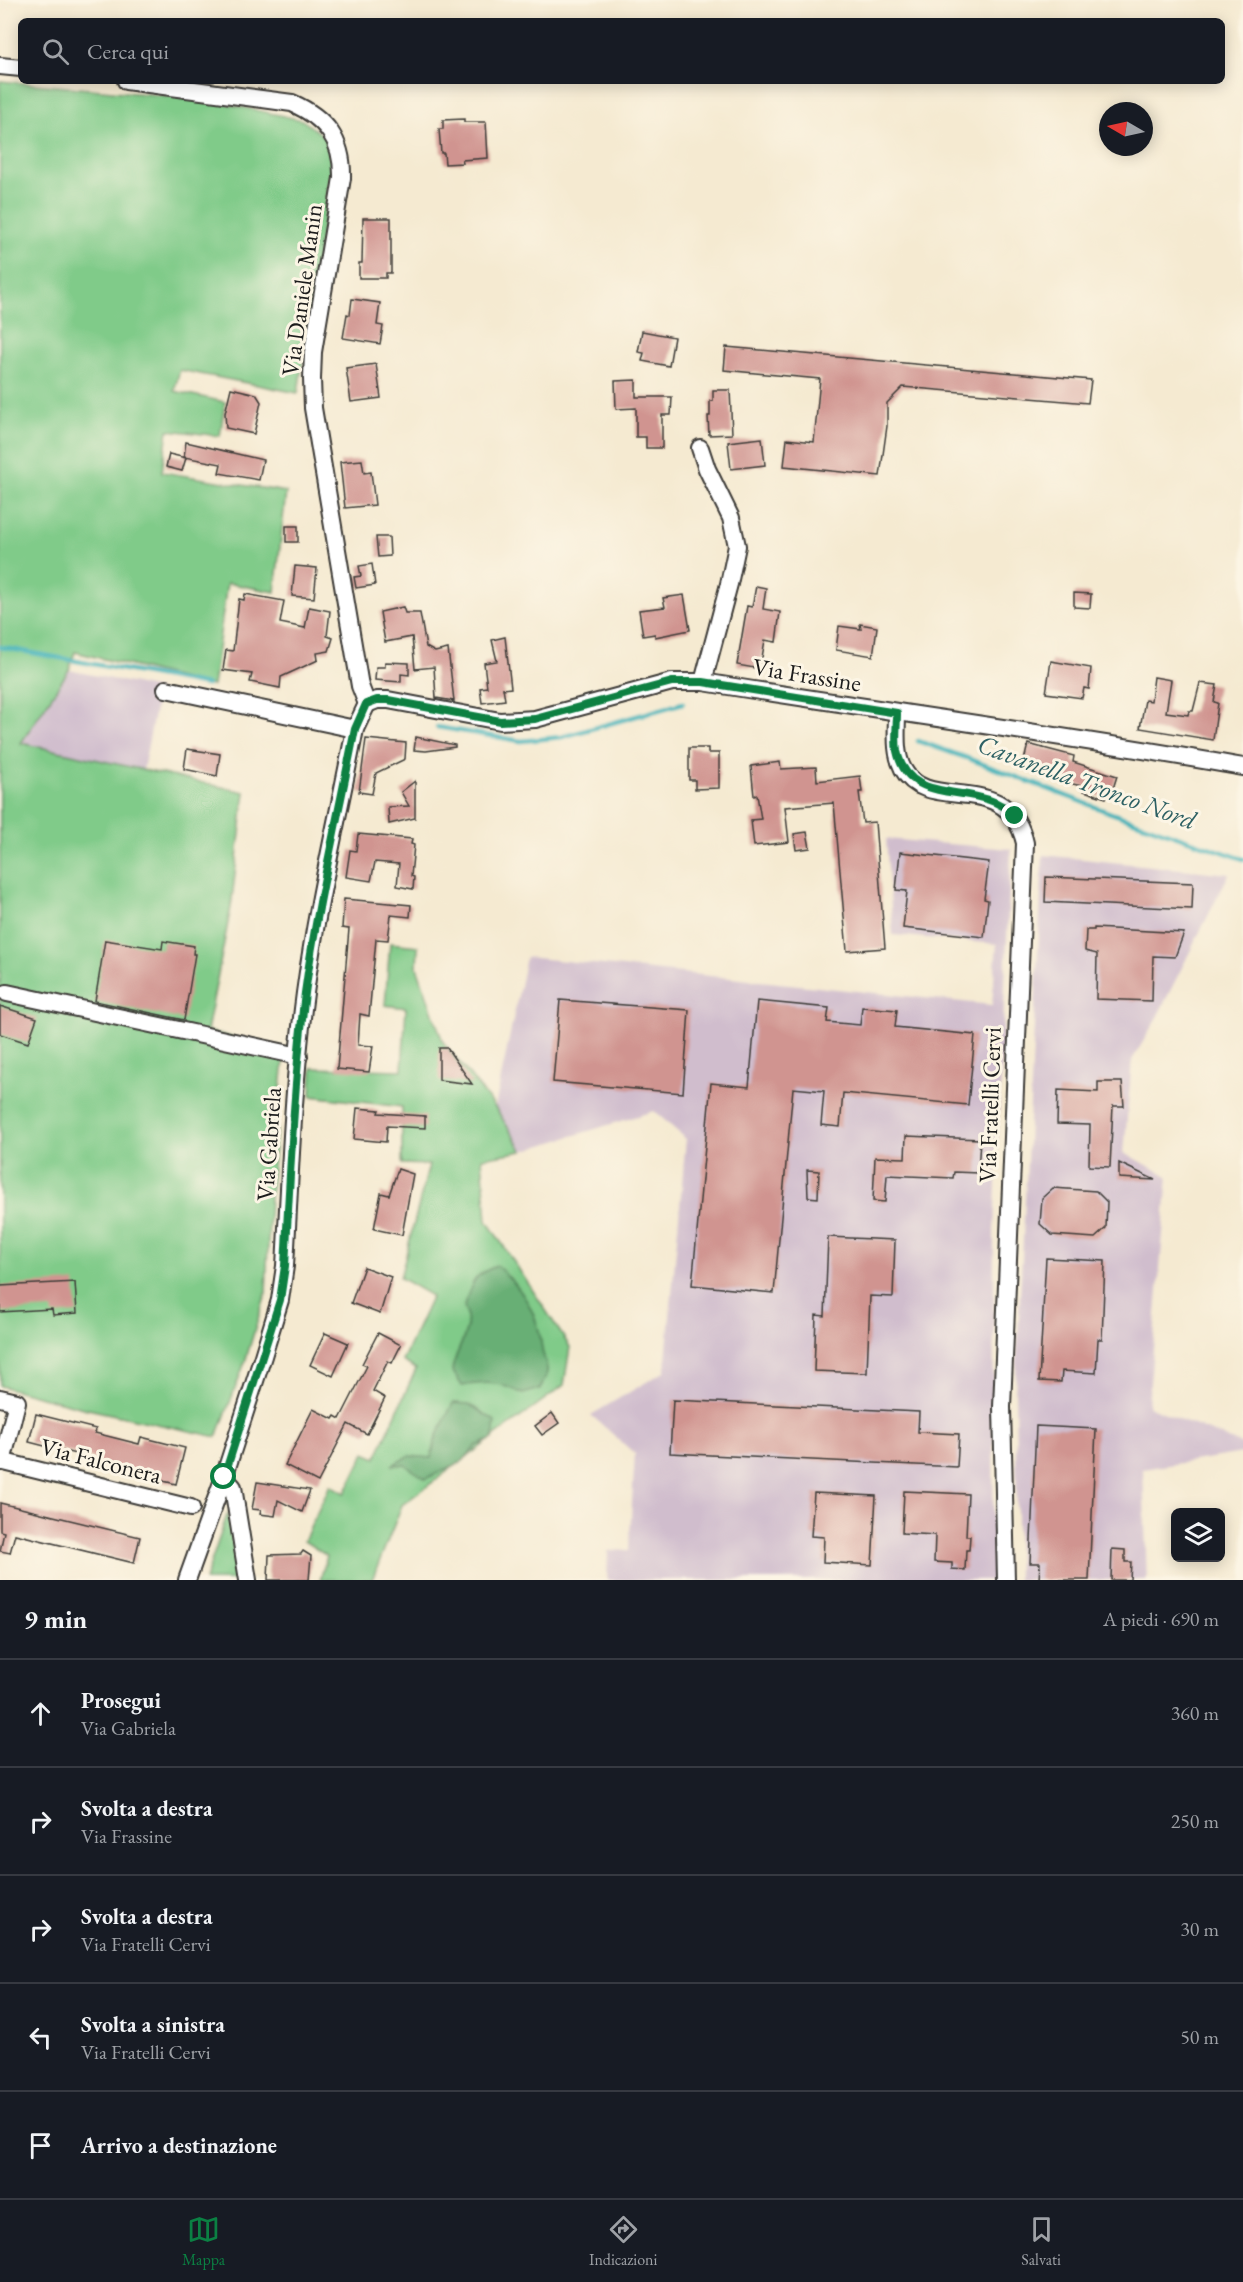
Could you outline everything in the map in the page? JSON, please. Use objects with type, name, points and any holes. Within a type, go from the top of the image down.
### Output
[{"type":"street","points":[[0,66],[18,68]]},
{"type":"street","name":"Via Daniele Manin","points":[[149,84],[292,103],[308,110],[323,121],[341,154],[342,178],[314,352],[313,408],[360,686],[366,704]]},
{"type":"street","points":[[700,448],[707,469],[731,518],[736,546],[729,584],[703,682]]},
{"type":"street","name":"Via Frassine","points":[[366,704],[377,700],[388,700],[500,721],[535,719],[672,682],[703,682],[1120,745],[1243,767]]},
{"type":"street","points":[[166,689],[355,729]]},
{"type":"street","name":"Via Gabriela","points":[[187,1580],[224,1477],[280,1300],[285,1266],[299,1056],[312,945],[355,729],[366,704]]},
{"type":"street","name":"Via Fratelli Cervi","points":[[897,713],[897,749],[903,769],[911,778],[935,790],[981,797],[1007,808],[1021,828],[1025,843],[1002,1407],[1006,1580]]},
{"type":"street","points":[[7,993],[299,1056]]},
{"type":"street","points":[[0,1398],[17,1402],[1,1462]]},
{"type":"street","name":"Via Falconera","points":[[1,1462],[191,1508]]},
{"type":"street","points":[[224,1477],[232,1487],[248,1580]]},
{"type":"shaded area","points":[[69,670],[159,689],[143,770],[20,743]]},
{"type":"shaded area","points":[[886,839],[1011,849],[994,1230],[993,1580],[607,1580],[608,1551],[629,1550],[635,1454],[591,1415],[665,1371],[686,1139],[654,1111],[523,1151],[495,1107],[526,957],[992,1005],[997,944],[893,935]]},
{"type":"shaded area","points":[[1043,855],[1229,874],[1153,1025],[1132,1060],[1124,1153],[1168,1176],[1148,1406],[1243,1445],[1243,1453],[1143,1469],[1147,1580],[1018,1580],[1015,1393]]},
{"type":"green space","points":[[0,81],[204,99],[302,120],[329,140],[331,169],[298,393],[180,370],[174,391],[225,402],[220,436],[168,430],[162,472],[286,492],[275,592],[227,583],[213,686],[75,652],[69,670],[21,743],[245,792],[231,907],[207,1031],[285,1050],[270,1196],[266,1293],[245,1362],[217,1437],[83,1408],[0,1386]]},
{"type":"green space","points":[[390,943],[418,946],[417,967],[443,1042],[495,1107],[523,1151],[482,1158],[487,1221],[570,1347],[564,1385],[402,1505],[372,1580],[320,1580],[327,1556],[304,1541],[330,1485],[345,1493],[365,1453],[376,1458],[416,1369],[402,1361],[432,1296],[400,1278],[429,1165],[402,1164],[402,1107],[311,1096],[312,1068],[402,1070],[406,1008],[385,1005]]},
{"type":"green space","points":[[497,1266],[515,1284],[528,1303],[537,1325],[547,1367],[540,1389],[523,1394],[494,1384],[479,1383],[462,1386],[452,1370],[466,1330],[467,1314],[464,1306],[474,1280],[483,1272]]},
{"type":"green space","points":[[453,1403],[469,1404],[495,1421],[493,1439],[476,1446],[463,1461],[426,1479],[405,1465],[392,1465],[409,1456],[431,1458],[436,1437]]},
{"type":"green space","points":[[228,1512],[239,1580],[205,1580]]},
{"type":"building","points":[[464,119],[464,122],[486,122],[488,158],[445,164],[444,153],[441,153],[439,129],[443,129],[443,120]]},
{"type":"building","points":[[363,218],[391,218],[391,273],[386,273],[386,278],[359,278],[359,263],[362,263]]},
{"type":"building","points":[[352,299],[380,303],[377,325],[383,326],[380,344],[343,338]]},
{"type":"building","points":[[642,331],[674,337],[669,366],[642,361],[644,353],[638,352]]},
{"type":"building","points":[[726,347],[1091,380],[1088,403],[903,387],[887,403],[887,426],[880,476],[784,466],[787,439],[814,442],[820,379],[724,370]]},
{"type":"building","points":[[376,364],[381,398],[351,402],[346,368]]},
{"type":"building","points":[[636,380],[636,397],[672,397],[671,415],[662,415],[662,448],[646,448],[646,437],[636,437],[636,408],[616,409],[615,381]]},
{"type":"building","points":[[231,388],[256,394],[261,402],[254,434],[226,428],[225,413]]},
{"type":"building","points":[[713,390],[730,390],[732,434],[709,435],[708,416],[710,416],[710,401],[713,401]]},
{"type":"building","points":[[762,438],[765,465],[731,469],[728,442]]},
{"type":"building","points":[[186,442],[263,460],[259,480],[219,473],[221,464],[184,457]]},
{"type":"building","points":[[169,454],[186,458],[182,471],[166,467]]},
{"type":"building","points":[[362,460],[364,473],[371,472],[375,505],[345,508],[340,462]]},
{"type":"building","points":[[286,526],[298,526],[298,542],[286,542]]},
{"type":"building","points":[[376,537],[389,537],[390,556],[378,557]]},
{"type":"building","points":[[372,564],[375,585],[356,588],[354,577],[361,576],[359,566]]},
{"type":"building","points":[[295,566],[317,568],[314,598],[292,596]]},
{"type":"building","points":[[756,586],[766,588],[763,609],[780,612],[776,642],[765,640],[760,669],[737,665],[747,606],[752,607]]},
{"type":"building","points":[[1074,593],[1091,594],[1090,608],[1074,607]]},
{"type":"building","points":[[245,594],[284,601],[280,623],[305,628],[309,607],[330,611],[327,636],[333,638],[329,651],[317,653],[318,660],[281,677],[280,688],[250,682],[252,674],[223,670],[226,650],[233,651],[239,599],[244,600]]},
{"type":"building","points":[[684,595],[690,630],[655,637],[655,634],[643,636],[639,610],[665,607],[663,598]]},
{"type":"building","points":[[403,607],[405,613],[420,613],[426,647],[435,652],[448,649],[454,701],[436,698],[434,667],[415,669],[412,637],[385,642],[380,612]]},
{"type":"building","points":[[860,624],[877,627],[873,656],[836,650],[839,626],[861,629]]},
{"type":"building","points":[[505,637],[511,688],[503,689],[505,700],[482,703],[480,688],[487,687],[484,663],[497,661],[492,640]]},
{"type":"building","points":[[1051,661],[1091,668],[1089,689],[1084,688],[1082,698],[1046,693]]},
{"type":"building","points":[[385,662],[409,663],[409,675],[401,674],[401,682],[375,680],[376,667],[385,667]]},
{"type":"building","points":[[1154,677],[1171,680],[1166,712],[1188,715],[1189,711],[1193,711],[1200,683],[1217,685],[1214,702],[1218,703],[1213,740],[1140,728],[1145,700],[1151,701]]},
{"type":"building","points":[[416,737],[455,745],[455,747],[426,751],[414,750]]},
{"type":"building","points":[[366,739],[406,743],[405,759],[376,773],[372,794],[359,792]]},
{"type":"building","points":[[1028,744],[1074,756],[1073,762],[1117,776],[1111,795],[1107,794],[1106,798],[1084,791],[1086,787],[1047,778],[1047,775],[1022,769]]},
{"type":"building","points":[[689,748],[708,748],[708,753],[719,753],[719,788],[695,789],[695,780],[689,780]]},
{"type":"building","points":[[187,749],[220,754],[217,776],[184,769]]},
{"type":"building","points":[[780,762],[781,769],[816,767],[817,781],[860,776],[862,792],[859,792],[863,823],[875,822],[885,948],[847,951],[834,803],[785,807],[789,842],[754,846],[751,820],[761,819],[757,795],[754,796],[751,766]]},
{"type":"building","points":[[415,781],[415,818],[389,824],[388,807],[409,806],[401,792]]},
{"type":"building","points":[[807,832],[810,848],[796,850],[794,834]]},
{"type":"building","points":[[358,834],[412,839],[411,844],[414,845],[411,876],[414,877],[413,889],[397,886],[399,864],[375,862],[371,881],[346,877],[350,850],[356,851]]},
{"type":"building","points":[[900,852],[989,862],[984,899],[988,900],[984,937],[903,928],[907,891],[896,890]]},
{"type":"building","points":[[1046,877],[1193,883],[1192,909],[1045,902]]},
{"type":"building","points":[[344,899],[411,905],[410,917],[391,915],[388,940],[376,939],[369,1016],[360,1014],[358,1045],[373,1046],[369,1072],[337,1069],[349,929],[342,928]]},
{"type":"building","points":[[1094,928],[1184,933],[1175,957],[1153,956],[1152,1001],[1096,999],[1097,954],[1085,951],[1086,930],[1094,930]]},
{"type":"building","points":[[105,940],[162,949],[163,941],[194,946],[193,954],[195,954],[184,1020],[95,1001]]},
{"type":"building","points":[[560,1000],[689,1010],[683,1093],[553,1082]]},
{"type":"building","points":[[757,1001],[829,1008],[827,1022],[860,1025],[862,1007],[897,1010],[895,1027],[975,1035],[968,1105],[843,1093],[840,1127],[821,1125],[824,1091],[793,1088],[774,1293],[692,1285],[711,1083],[749,1087]]},
{"type":"building","points":[[0,1006],[37,1018],[28,1043],[0,1034]]},
{"type":"building","points":[[439,1048],[447,1048],[472,1084],[439,1080]]},
{"type":"building","points":[[1098,1082],[1122,1082],[1124,1106],[1113,1106],[1110,1167],[1089,1166],[1090,1125],[1057,1124],[1058,1090],[1098,1092]]},
{"type":"building","points":[[357,1108],[379,1110],[378,1113],[425,1116],[425,1128],[387,1126],[386,1142],[354,1139]]},
{"type":"building","points":[[906,1136],[980,1139],[978,1173],[954,1172],[953,1178],[887,1175],[885,1202],[873,1201],[875,1157],[905,1158]]},
{"type":"building","points":[[1119,1163],[1155,1180],[1119,1178]]},
{"type":"building","points":[[398,1169],[413,1174],[402,1235],[374,1229],[381,1193],[389,1195]]},
{"type":"building","points":[[807,1170],[819,1171],[818,1198],[808,1197]]},
{"type":"building","points":[[1053,1188],[1096,1191],[1107,1202],[1106,1228],[1095,1238],[1052,1235],[1040,1224],[1042,1198]]},
{"type":"building","points":[[828,1237],[895,1240],[893,1297],[870,1296],[867,1373],[814,1371],[816,1315],[825,1316]]},
{"type":"building","points":[[1046,1258],[1105,1261],[1102,1339],[1098,1339],[1096,1373],[1062,1371],[1061,1382],[1039,1381]]},
{"type":"building","points":[[364,1267],[391,1277],[380,1314],[351,1303]]},
{"type":"building","points":[[75,1282],[77,1313],[53,1315],[52,1309],[0,1312],[0,1286]]},
{"type":"building","points":[[325,1333],[348,1343],[333,1376],[310,1365]]},
{"type":"building","points":[[378,1333],[401,1345],[392,1363],[388,1361],[373,1391],[385,1398],[367,1434],[348,1424],[318,1482],[285,1465],[313,1409],[333,1419],[335,1416],[340,1419],[367,1366],[362,1364]]},
{"type":"building","points":[[673,1400],[919,1412],[918,1432],[959,1434],[957,1467],[670,1453]]},
{"type":"building","points":[[552,1413],[559,1423],[542,1435],[535,1426]]},
{"type":"building","points":[[36,1414],[96,1429],[95,1433],[139,1444],[141,1437],[185,1448],[176,1484],[97,1465],[99,1460],[29,1442]]},
{"type":"building","points":[[1036,1426],[1096,1429],[1089,1580],[1039,1580],[1040,1563],[1030,1563]]},
{"type":"building","points":[[257,1482],[310,1490],[302,1512],[278,1500],[275,1516],[260,1514],[261,1510],[252,1509]]},
{"type":"building","points":[[904,1491],[968,1494],[966,1536],[970,1536],[969,1550],[966,1550],[965,1570],[952,1569],[952,1563],[934,1562],[935,1535],[902,1533]]},
{"type":"building","points":[[814,1493],[876,1496],[872,1565],[823,1562],[824,1537],[811,1536]]},
{"type":"building","points":[[0,1503],[140,1537],[134,1563],[15,1534],[10,1553],[0,1551],[4,1532],[0,1531]]},
{"type":"building","points":[[1112,1549],[1125,1550],[1125,1562],[1131,1562],[1130,1580],[1111,1580]]},
{"type":"building","points":[[303,1551],[311,1556],[309,1580],[268,1580],[269,1555],[301,1554]]},
{"type":"waterway","name":"Cavanella Tronco Nord","points":[[0,647],[207,685]]},
{"type":"waterway","name":"Cavanella Tronco Nord","points":[[437,727],[521,741],[562,737],[683,703]]},
{"type":"waterway","name":"Cavanella Tronco Nord","points":[[918,741],[1111,813],[1243,859]]},
{"type":"route","points":[[224,1477],[280,1300],[285,1266],[300,1036],[312,945],[355,729],[366,704],[377,700],[388,700],[500,721],[535,719],[672,682],[703,682],[897,713],[897,749],[903,769],[911,778],[935,790],[981,797],[998,803],[1015,816]]}]
